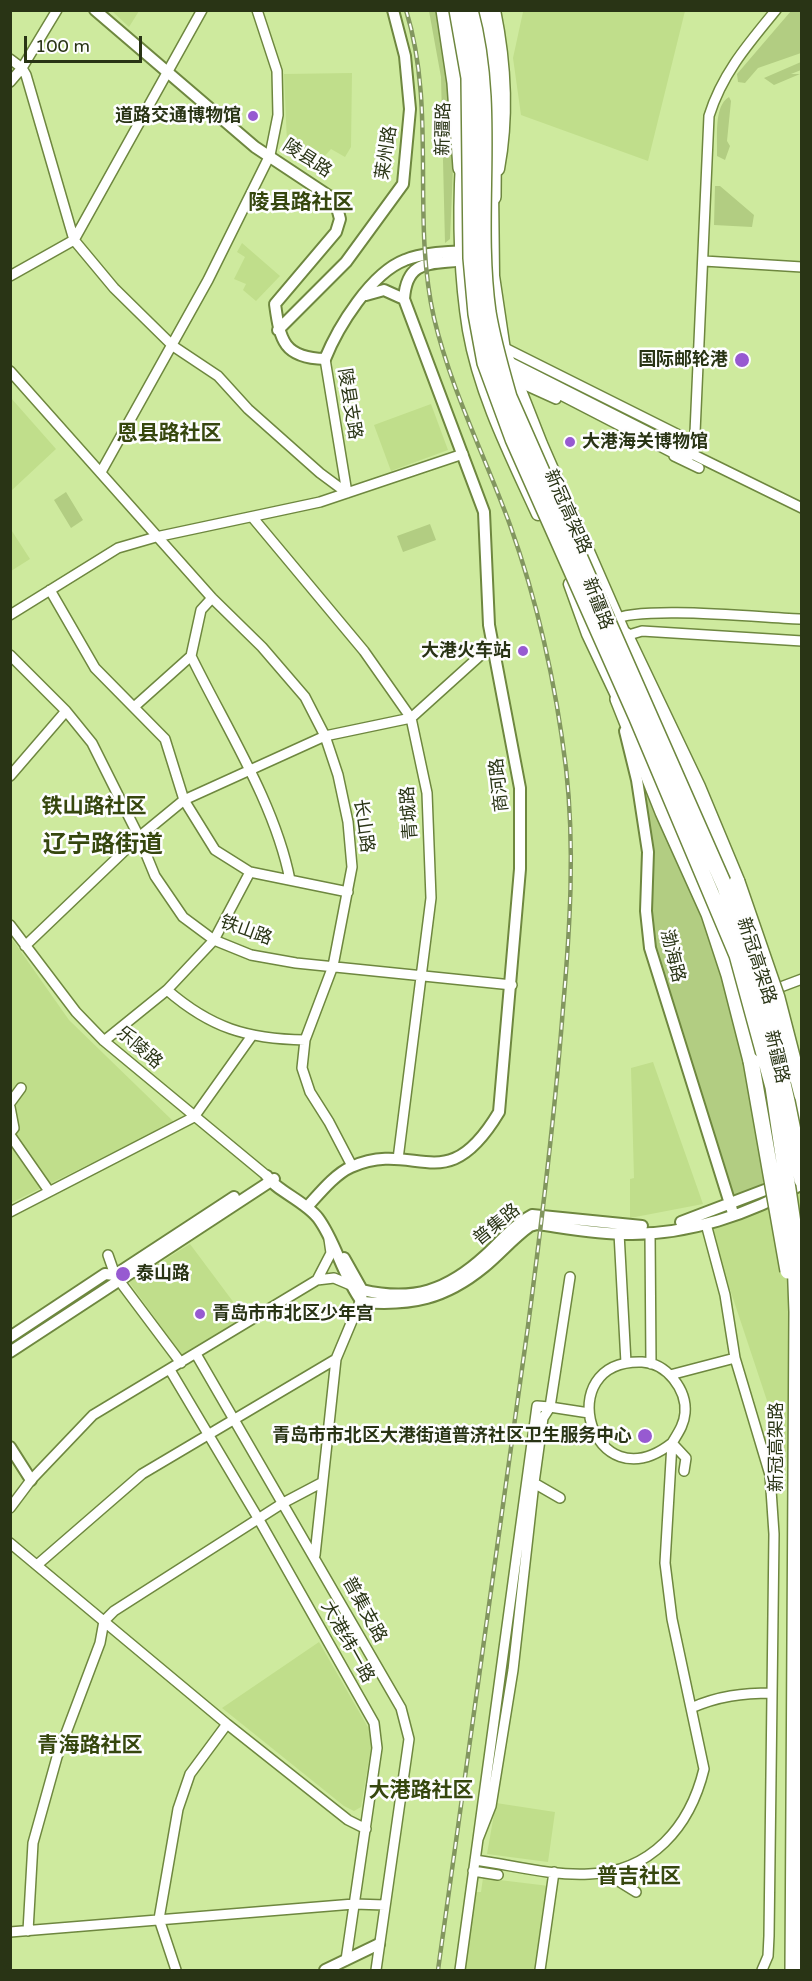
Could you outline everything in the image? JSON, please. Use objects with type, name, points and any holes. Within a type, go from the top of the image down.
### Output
[{"type":"highway","points":[[444,10],[455,83],[461,168]]},
{"type":"highway","name":"新冠高架路","points":[[457,10],[469,78],[471,258],[476,314],[485,363],[513,439],[637,718],[737,955],[773,1088],[794,1230],[797,1312],[793,1971]]},
{"type":"highway","name":"新冠高架路","points":[[470,10],[481,77],[486,278],[496,354],[509,397],[725,887],[742,933],[759,984],[787,1091],[801,1182]]},
{"type":"highway","points":[[485,10],[494,67],[493,197]]},
{"type":"highway","points":[[625,635],[697,786],[737,882],[777,998],[801,1095]]},
{"type":"highway","points":[[618,699],[663,812],[709,914],[729,975],[751,1062],[797,1312]]},
{"type":"main road","name":"新疆路","points":[[452,10],[464,100],[461,168],[462,256],[469,331],[482,381],[513,460],[570,583],[588,634],[618,699],[653,765],[713,904],[734,962],[762,1067],[776,1143],[780,1190]]},
{"type":"main road","name":"新疆路","points":[[477,10],[485,56],[497,313],[508,361],[618,618],[657,717],[731,883],[769,992],[801,1119]]},
{"type":"main road","name":"新疆路","points":[[493,197],[504,140],[506,90],[494,10]]},
{"type":"street","points":[[10,82],[22,68],[57,10]]},
{"type":"street","name":"陵县路","points":[[95,10],[255,147],[332,195],[338,207],[340,219],[336,232],[274,304],[278,330]]},
{"type":"street","points":[[10,276],[74,240],[202,10]]},
{"type":"street","points":[[101,472],[173,346],[270,155],[278,115],[277,71],[257,10]]},
{"type":"street","name":"莱州路","points":[[278,330],[346,262],[403,184],[410,110],[405,56],[393,10]]},
{"type":"street","points":[[694,455],[704,261],[702,227],[709,116],[717,91],[732,64],[776,10]]},
{"type":"street","points":[[10,59],[22,68],[74,240],[114,288],[173,346],[218,376],[248,409],[346,493]]},
{"type":"street","points":[[360,298],[384,290],[404,299],[408,277],[415,268],[462,256],[493,253]]},
{"type":"street","name":"陵县支路","points":[[346,493],[325,359],[338,332],[360,298],[379,277],[404,260],[462,256]]},
{"type":"street","points":[[704,261],[801,267]]},
{"type":"street","name":"商河路","points":[[311,1207],[342,1172],[352,1166],[376,1159],[398,1159],[426,1164],[455,1160],[483,1138],[499,1112],[512,985],[520,869],[520,788],[489,625],[484,513],[404,299]]},
{"type":"street","points":[[278,330],[284,343],[294,353],[325,359]]},
{"type":"street","points":[[504,346],[679,435],[694,455]]},
{"type":"street","points":[[508,361],[674,445]]},
{"type":"street","name":"长山路","points":[[10,371],[156,537],[212,598],[262,647],[305,697],[325,736],[338,775],[348,822],[352,867],[333,966],[305,1040],[302,1068],[310,1092],[352,1166]]},
{"type":"street","points":[[514,378],[520,374],[673,453],[694,455],[801,508]]},
{"type":"street","points":[[514,378],[699,468]]},
{"type":"street","points":[[10,615],[118,548],[156,537],[253,518],[346,493],[463,454]]},
{"type":"street","name":"青城路","points":[[253,518],[364,651],[411,718],[427,793],[431,898],[398,1159]]},
{"type":"street","points":[[50,590],[95,668],[165,739],[184,800],[215,850],[250,872],[348,892]]},
{"type":"street","points":[[134,707],[191,656],[201,610],[212,598]]},
{"type":"street","points":[[588,634],[618,618],[705,614],[801,619]]},
{"type":"street","points":[[597,653],[625,635],[642,631],[801,641]]},
{"type":"street","points":[[26,946],[139,837],[184,800],[248,768],[325,736],[411,718],[493,644]]},
{"type":"street","name":"铁山路","points":[[10,655],[66,711],[92,743],[139,837],[154,876],[183,917],[214,940],[251,955],[296,963],[512,985]]},
{"type":"street","points":[[191,656],[248,768],[285,852],[290,880]]},
{"type":"street","name":"渤海路","points":[[618,699],[637,780],[648,852],[646,911],[650,948],[732,1209]]},
{"type":"street","points":[[10,776],[66,711]]},
{"type":"street","points":[[104,1041],[166,990],[214,940],[250,872]]},
{"type":"street","name":"乐陵路","points":[[10,925],[76,1012],[104,1041],[270,1179],[324,1217],[362,1296]]},
{"type":"street","points":[[769,992],[801,979]]},
{"type":"street","points":[[166,990],[189,1009],[219,1026],[251,1037],[305,1040]]},
{"type":"street","points":[[10,1212],[194,1117],[251,1037]]},
{"type":"street","points":[[21,1088],[10,1105],[14,1128],[10,1134],[49,1191]]},
{"type":"street","points":[[311,1207],[352,1166]]},
{"type":"street","points":[[10,1352],[118,1277],[270,1179]]},
{"type":"street","name":"乐陵路","points":[[270,1179],[300,1193],[328,1237],[348,1283],[362,1296]]},
{"type":"street","points":[[315,1555],[336,1359],[362,1296],[407,1304],[423,1301],[444,1292],[485,1266],[530,1226],[537,1224],[619,1233],[650,1233],[706,1224],[732,1209],[801,1182]]},
{"type":"street","points":[[300,1193],[307,1195],[324,1190]]},
{"type":"street","name":"普集路","points":[[362,1296],[424,1293],[463,1274],[531,1215],[628,1227],[657,1226],[732,1209]]},
{"type":"street","points":[[706,1224],[726,1294],[735,1358],[770,1475],[774,1534],[769,1936],[768,1956],[762,1971]]},
{"type":"street","points":[[619,1233],[626,1363]]},
{"type":"street","points":[[650,1233],[651,1364]]},
{"type":"street","points":[[317,1280],[330,1252],[328,1237]]},
{"type":"street","points":[[108,1255],[118,1277],[181,1363]]},
{"type":"street","points":[[10,1337],[105,1274],[118,1277]]},
{"type":"street","points":[[478,1839],[490,1806],[511,1682],[543,1418],[550,1407],[570,1277]]},
{"type":"street","points":[[10,1508],[31,1480],[93,1415],[317,1280],[334,1278],[348,1283]]},
{"type":"street","points":[[196,1354],[315,1555]]},
{"type":"street","points":[[670,1375],[735,1358]]},
{"type":"street","points":[[37,1565],[131,1482],[336,1359]]},
{"type":"street","points":[[626,1363],[651,1364],[670,1375],[683,1395],[685,1412],[681,1428],[672,1443],[659,1453],[643,1458],[626,1458],[610,1451],[598,1440],[590,1425],[591,1392],[600,1377],[614,1367],[626,1363]]},
{"type":"street","name":"大港纬一路","points":[[170,1370],[258,1518],[374,1723],[377,1748],[346,1960]]},
{"type":"street","points":[[460,1971],[537,1406],[589,1413]]},
{"type":"street","points":[[672,1443],[686,1458],[684,1471]]},
{"type":"street","points":[[475,1860],[554,1872],[588,1874],[614,1871],[638,1863],[666,1842],[685,1818],[698,1792],[704,1769],[672,1618],[665,1563],[672,1443]]},
{"type":"street","points":[[10,1447],[31,1480]]},
{"type":"street","points":[[28,1930],[33,1843],[57,1758],[100,1643],[104,1620],[114,1611],[258,1518],[321,1483]]},
{"type":"street","points":[[534,1483],[560,1498]]},
{"type":"street","points":[[10,1543],[227,1724],[348,1820],[366,1829]]},
{"type":"street","name":"普集支路","points":[[315,1555],[401,1708],[408,1728],[409,1739],[376,1971]]},
{"type":"street","points":[[691,1708],[709,1700],[740,1693],[772,1692]]},
{"type":"street","points":[[176,1971],[159,1919],[178,1809],[190,1774],[227,1724]]},
{"type":"street","points":[[473,1871],[498,1875]]},
{"type":"street","points":[[614,1871],[615,1879],[636,1892]]},
{"type":"street","points":[[540,1971],[554,1872]]},
{"type":"street","points":[[10,1932],[354,1904],[385,1905]]},
{"type":"street","points":[[325,1971],[379,1944]]},
{"type":"shaded area","points":[[112,11],[139,11],[129,27]]},
{"type":"shaded area","points":[[429,11],[437,11],[444,44],[454,144],[450,239],[445,243],[441,77]]},
{"type":"shaded area","points":[[685,11],[648,161],[521,115],[513,58],[523,12]]},
{"type":"shaded area","points":[[791,11],[801,11],[801,53],[758,68],[745,83],[738,82],[737,74]]},
{"type":"shaded area","points":[[801,62],[801,70],[791,74],[800,74],[774,85],[764,78]]},
{"type":"shaded area","points":[[352,73],[351,147],[345,157],[331,149],[315,167],[297,157],[287,143],[284,74]]},
{"type":"shaded area","points":[[729,97],[731,101],[727,141],[730,146],[725,160],[717,156],[717,124],[724,101]]},
{"type":"shaded area","points":[[715,186],[720,186],[754,215],[752,227],[714,225]]},
{"type":"shaded area","points":[[242,243],[280,276],[256,301],[243,290],[246,284],[234,279],[245,257],[237,252]]},
{"type":"shaded area","points":[[11,398],[56,449],[10,491]]},
{"type":"shaded area","points":[[431,404],[448,450],[391,471],[374,425]]},
{"type":"shaded area","points":[[66,492],[83,520],[71,528],[54,500]]},
{"type":"shaded area","points":[[430,524],[436,540],[403,552],[397,536]]},
{"type":"shaded area","points":[[10,528],[30,559],[11,571],[10,571]]},
{"type":"shaded area","points":[[639,772],[703,913],[735,1012],[766,1176],[762,1184],[737,1195],[730,1193],[653,940],[649,836]]},
{"type":"shaded area","points":[[10,936],[69,1020],[174,1122],[11,1203]]},
{"type":"shaded area","points":[[653,1062],[703,1204],[630,1218],[630,1179],[634,1178],[631,1068]]},
{"type":"shaded area","points":[[801,1192],[801,1535],[786,1458],[710,1229]]},
{"type":"shaded area","points":[[190,1244],[246,1319],[183,1357],[129,1282]]},
{"type":"shaded area","points":[[319,1642],[369,1729],[371,1748],[361,1807],[354,1811],[344,1806],[222,1708]]},
{"type":"shaded area","points":[[496,1803],[555,1812],[548,1862],[487,1854]]},
{"type":"shaded area","points":[[483,1878],[549,1886],[535,1970],[463,1970],[474,1892],[481,1892]]},
{"type":"railway","points":[[406,10],[415,48],[420,86],[424,241],[427,280],[434,318],[459,397],[510,525],[537,615],[562,737],[569,798],[571,858],[566,978],[543,1207],[438,1970]]},
{"type":"place","name":"道路交通博物馆","points":[[253,116]]},
{"type":"place","name":"国际邮轮港","points":[[742,360]]},
{"type":"place","name":"大港海关博物馆","points":[[570,442]]},
{"type":"place","name":"大港火车站","points":[[523,651]]},
{"type":"place","name":"泰山路","points":[[123,1274]]},
{"type":"place","name":"青岛市市北区少年宫","points":[[200,1314]]},
{"type":"place","name":"青岛市市北区大港街道普济社区卫生服务中心","points":[[645,1436]]},
{"type":"district","name":"陵县路社区","points":[[301,203]]},
{"type":"district","name":"恩县路社区","points":[[169,434]]},
{"type":"district","name":"铁山路社区","points":[[94,807]]},
{"type":"district","name":"辽宁路街道","points":[[103,846]]},
{"type":"district","name":"青海路社区","points":[[90,1746]]},
{"type":"district","name":"大港路社区","points":[[421,1791]]},
{"type":"district","name":"普吉社区","points":[[639,1877]]}]
